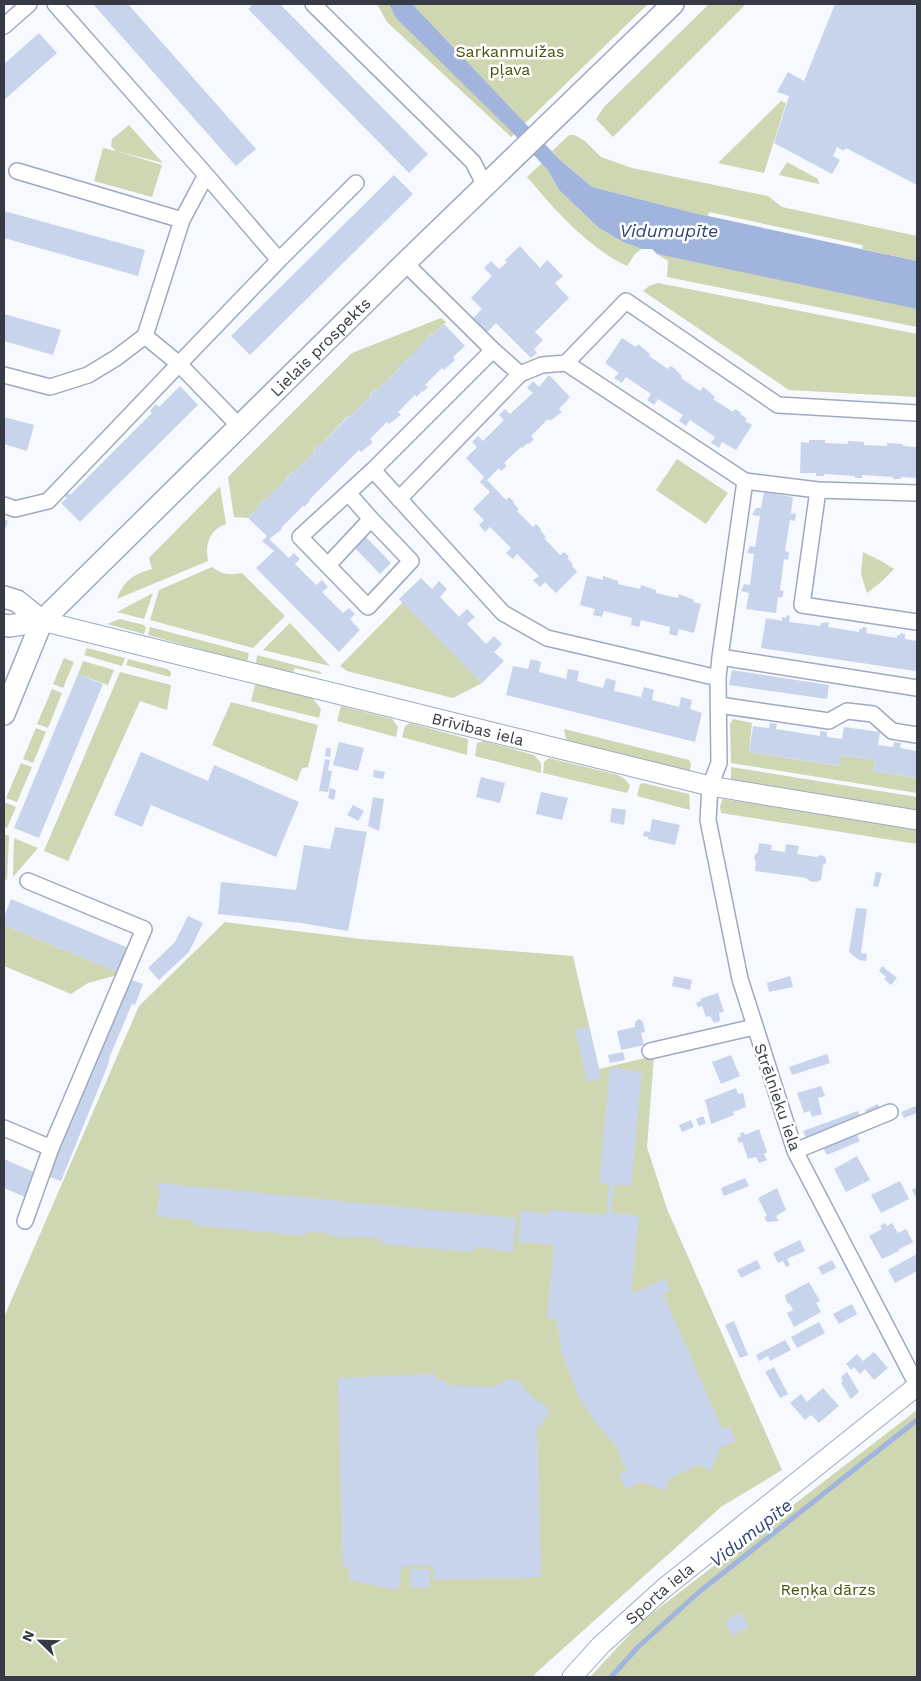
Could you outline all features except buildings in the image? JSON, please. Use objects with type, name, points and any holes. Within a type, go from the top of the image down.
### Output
[{"type":"main road","name":"Lielais prospekts","points":[[4,714],[42,621],[405,263],[673,4]]},
{"type":"main road","name":"Brīvības iela","points":[[4,597],[18,601],[42,621]]},
{"type":"main road","name":"Brīvības iela","points":[[4,625],[42,621]]},
{"type":"street","points":[[4,26],[29,4]]},
{"type":"street","points":[[55,4],[206,174],[279,260]]},
{"type":"street","points":[[313,4],[473,162],[485,186]]},
{"type":"street","points":[[17,171],[182,220]]},
{"type":"street","points":[[4,375],[50,387],[88,375],[116,358],[145,336],[182,220],[206,174]]},
{"type":"street","points":[[4,505],[15,508],[48,501],[279,260],[356,183]]},
{"type":"street","points":[[405,263],[520,374]]},
{"type":"street","points":[[566,363],[626,301],[778,405],[917,413]]},
{"type":"street","points":[[145,336],[179,364],[239,426]]},
{"type":"street","points":[[348,492],[411,561],[368,607],[300,536],[348,492],[373,470],[493,350]]},
{"type":"street","points":[[399,499],[520,374],[542,365],[566,363],[745,481],[818,490],[917,493]]},
{"type":"street","points":[[373,470],[503,613],[547,638],[718,678]]},
{"type":"street","name":"Strēlnieku iela","points":[[745,481],[720,657],[718,678],[719,763],[710,786],[708,820],[740,979],[795,1151],[917,1386]]},
{"type":"street","points":[[818,490],[802,605],[917,622]]},
{"type":"street","points":[[328,565],[371,519]]},
{"type":"street","name":"Brīvības iela","points":[[42,621],[710,786],[917,820]]},
{"type":"street","points":[[720,657],[917,688]]},
{"type":"street","points":[[719,705],[828,721],[847,711],[873,714],[892,731],[917,735]]},
{"type":"street","points":[[25,1222],[51,1148],[144,929],[28,881]]},
{"type":"street","points":[[650,1051],[754,1027]]},
{"type":"street","points":[[795,1151],[890,1112]]},
{"type":"street","points":[[4,1128],[51,1148]]},
{"type":"street","name":"Sporta iela","points":[[572,1677],[601,1645],[663,1589],[917,1386]]},
{"type":"green space","name":"Sarkanmuižas pļava","points":[[377,4],[648,4],[511,137],[387,22]]},
{"type":"green space","points":[[709,4],[746,4],[613,137],[596,119],[603,108]]},
{"type":"green space","points":[[781,101],[786,103],[764,173],[718,163]]},
{"type":"green space","points":[[129,125],[163,163],[116,151],[111,146],[112,139]]},
{"type":"green space","points":[[569,135],[574,135],[585,141],[601,157],[632,168],[768,196],[782,207],[917,236],[917,261],[863,249],[862,245],[709,212],[708,216],[694,213],[592,187],[552,151]]},
{"type":"green space","points":[[103,148],[162,165],[152,197],[94,181]]},
{"type":"green space","points":[[787,162],[818,179],[819,184],[779,175]]},
{"type":"green space","points":[[542,163],[559,190],[599,228],[623,242],[642,249],[635,254],[627,266],[598,249],[572,227],[527,177]]},
{"type":"green space","points":[[657,254],[917,306],[917,327],[667,277],[668,261]]},
{"type":"green space","points":[[658,283],[917,334],[917,397],[789,390],[643,291],[649,286]]},
{"type":"green space","points":[[441,318],[446,322],[431,334],[377,390],[370,394],[371,396],[350,417],[348,416],[320,446],[313,450],[315,452],[264,499],[248,518],[234,517],[228,477],[352,353]]},
{"type":"green space","points":[[677,459],[728,493],[706,524],[656,490]]},
{"type":"green space","points":[[220,486],[226,524],[216,530],[210,538],[207,549],[208,561],[117,599],[126,582],[140,573],[152,569],[149,558]]},
{"type":"green space","points":[[863,552],[894,569],[867,593],[861,574]]},
{"type":"green space","points":[[212,567],[226,574],[242,573],[285,616],[253,648],[150,620],[159,590]]},
{"type":"green space","points":[[153,593],[144,619],[117,612]]},
{"type":"green space","points":[[403,602],[482,683],[453,698],[347,671],[340,666]]},
{"type":"green space","points":[[120,619],[144,625],[146,628],[144,634],[107,624]]},
{"type":"green space","points":[[290,623],[330,666],[263,650]]},
{"type":"green space","points":[[150,627],[249,653],[247,662],[148,635]]},
{"type":"green space","points":[[87,648],[125,658],[122,666],[84,655]]},
{"type":"green space","points":[[257,655],[321,672],[321,674],[295,668],[292,675],[256,664]]},
{"type":"green space","points":[[64,658],[74,662],[63,688],[53,684]]},
{"type":"green space","points":[[128,659],[167,669],[171,672],[170,677],[126,665]]},
{"type":"green space","points":[[83,661],[114,670],[108,685],[78,674]]},
{"type":"green space","points":[[120,672],[171,685],[167,710],[140,701],[68,861],[44,851]]},
{"type":"green space","points":[[256,681],[308,694],[321,709],[319,718],[251,701]]},
{"type":"green space","points":[[52,689],[62,693],[48,728],[37,724]]},
{"type":"green space","points":[[231,702],[318,725],[308,767],[302,768],[297,781],[212,745]]},
{"type":"green space","points":[[341,706],[392,719],[398,727],[396,737],[337,721]]},
{"type":"green space","points":[[733,719],[752,723],[749,752],[839,766],[841,755],[875,760],[873,771],[917,778],[917,793],[731,763],[730,724]]},
{"type":"green space","points":[[410,723],[468,739],[467,755],[402,737],[405,726]]},
{"type":"green space","points":[[36,728],[46,732],[33,763],[23,759]]},
{"type":"green space","points":[[564,729],[689,760],[691,764],[689,775],[567,743]]},
{"type":"green space","points":[[484,741],[534,755],[541,763],[541,773],[475,756],[477,743]]},
{"type":"green space","points":[[549,758],[618,775],[625,779],[630,786],[627,793],[543,773],[544,762]]},
{"type":"green space","points":[[21,763],[32,767],[17,802],[6,798]]},
{"type":"green space","points":[[731,767],[917,797],[917,810],[731,781]]},
{"type":"green space","points":[[643,783],[689,794],[690,810],[637,796],[640,784]]},
{"type":"green space","points":[[723,799],[917,829],[917,844],[721,813],[720,806]]},
{"type":"green space","points":[[4,802],[16,807],[7,828],[4,827]]},
{"type":"green space","points":[[4,834],[9,836],[7,880],[4,879]]},
{"type":"green space","points":[[14,838],[38,848],[13,877]]},
{"type":"green space","points":[[225,922],[361,939],[573,956],[599,1069],[654,1056],[647,1147],[667,1209],[782,1470],[721,1507],[533,1677],[4,1677],[4,1317],[139,1006]]},
{"type":"green space","points":[[4,925],[118,972],[117,975],[88,983],[71,994],[4,966]]},
{"type":"green space","name":"Reņķa dārzs","points":[[917,1410],[917,1677],[590,1677],[642,1621]]},
{"type":"water","name":"Vidumupīte","points":[[389,4],[412,4],[559,159],[592,187],[694,213],[917,261],[917,309],[657,254],[652,249],[642,249],[623,242],[599,228],[559,190],[548,170],[396,18]]},
{"type":"waterway","name":"Vidumupīte","points":[[611,1677],[638,1647],[699,1592],[917,1420]]}]
